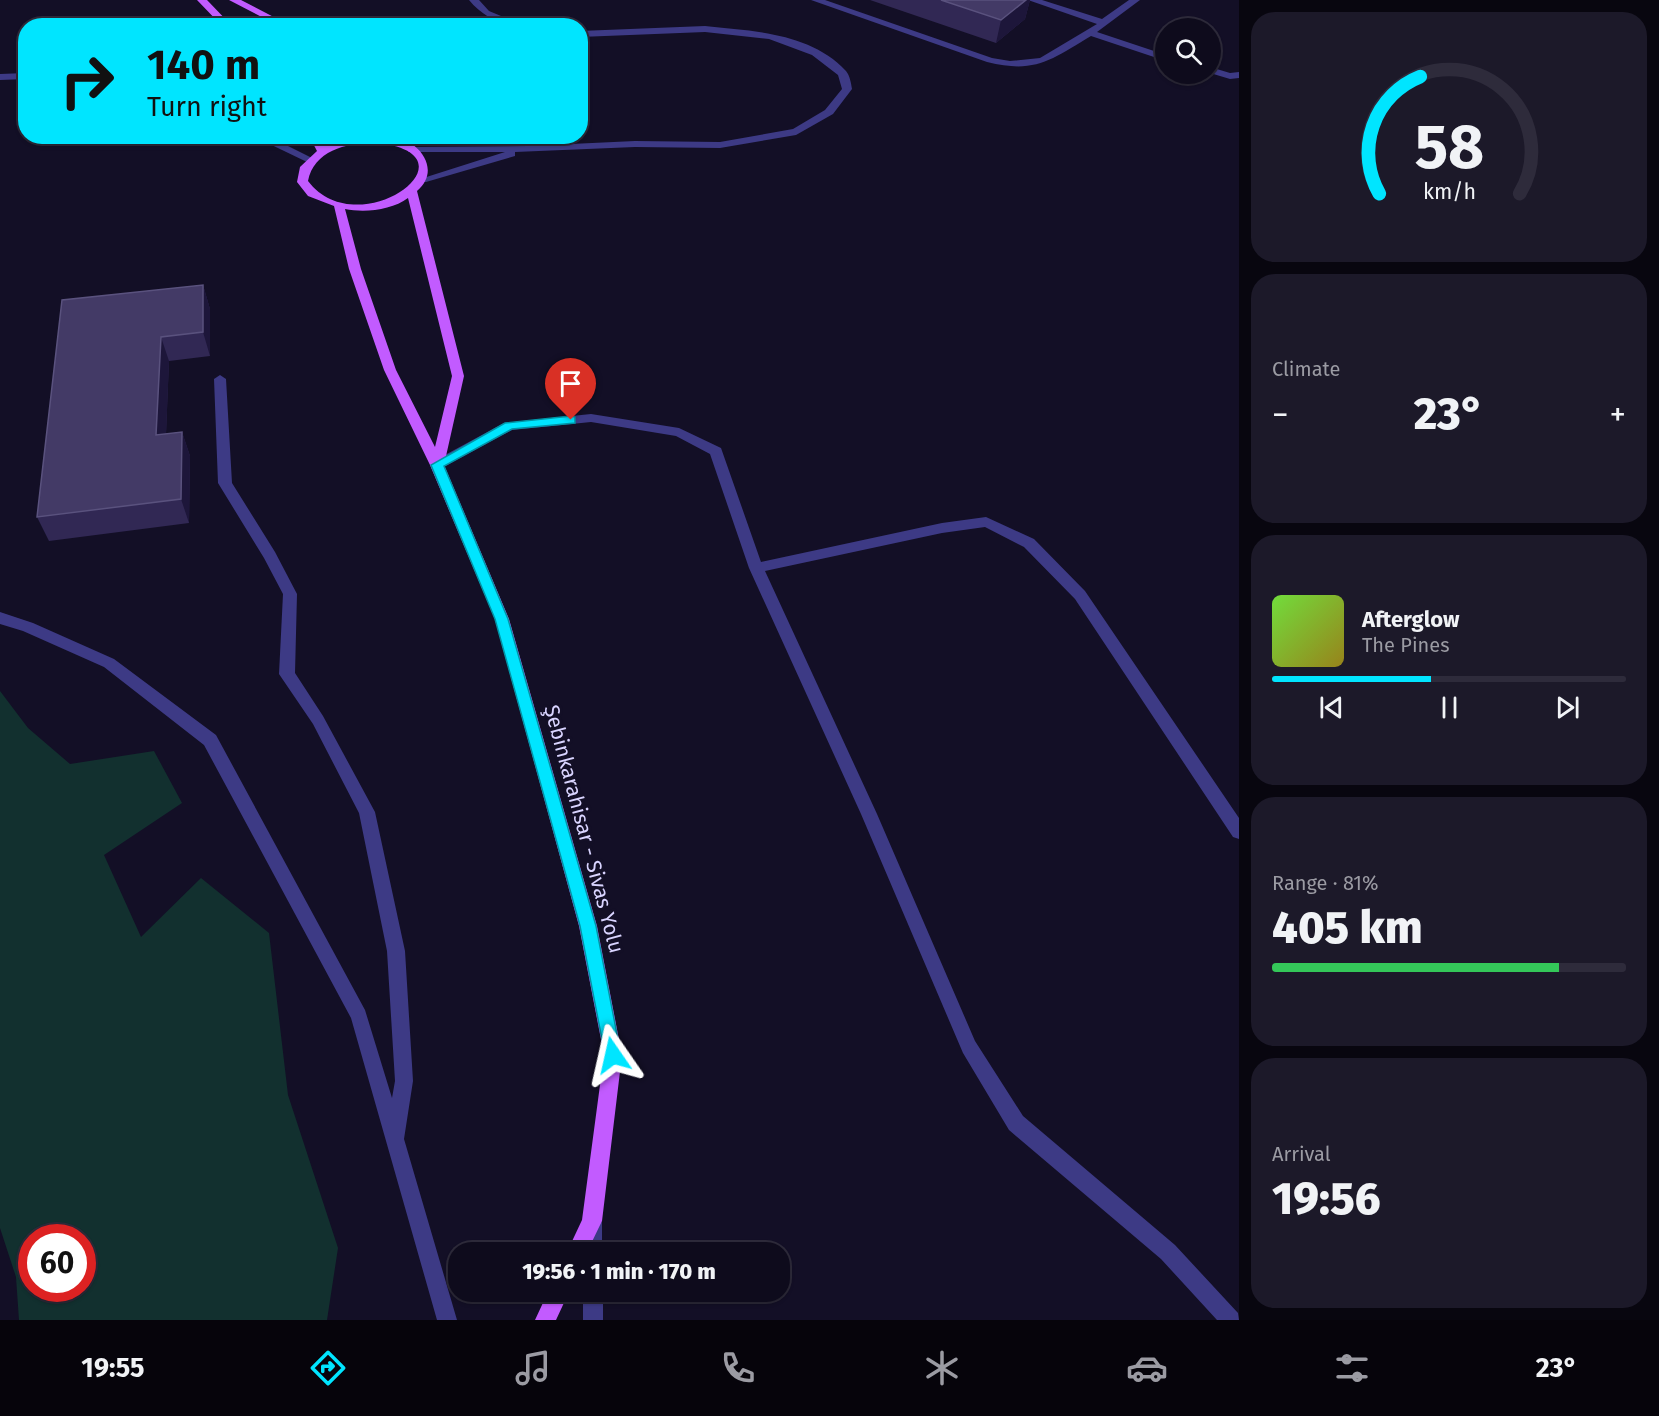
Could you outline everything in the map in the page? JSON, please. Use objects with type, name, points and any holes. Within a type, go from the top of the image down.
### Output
[{"type":"main road","points":[[202,0],[220,18]]},
{"type":"main road","points":[[234,0],[271,18]]},
{"type":"main road","points":[[319,144],[323,151]]},
{"type":"main road","points":[[340,144],[323,151],[311,160],[304,171],[303,183],[310,193],[322,201],[359,208],[379,206],[398,200],[412,191],[422,180],[425,169],[421,159],[402,144]]},
{"type":"main road","points":[[412,191],[458,376],[437,465]]},
{"type":"main road","name":"Şebinkarahisar - Sivas Yolu","points":[[339,206],[355,269],[390,370],[437,465],[502,619],[588,926],[613,1055],[592,1221],[582,1242]]},
{"type":"main road","points":[[545,1320],[554,1302]]},
{"type":"street","points":[[474,0],[486,13],[499,18]]},
{"type":"street","points":[[816,0],[990,60],[1010,64],[1042,61],[1090,33],[1135,0]]},
{"type":"street","points":[[1033,0],[1104,23]]},
{"type":"street","points":[[412,150],[528,149],[635,144],[720,145],[796,132],[829,112],[847,89],[843,74],[815,52],[771,36],[705,29],[588,34]]},
{"type":"street","points":[[1090,33],[1155,54]]},
{"type":"street","points":[[1221,73],[1230,76],[1239,75]]},
{"type":"street","points":[[0,77],[18,76]]},
{"type":"street","points":[[276,144],[311,160]]},
{"type":"street","points":[[422,180],[528,149]]},
{"type":"street","points":[[220,379],[225,483],[270,556],[290,594],[287,674],[318,720],[367,812],[396,951],[404,1081],[395,1142]]},
{"type":"street","points":[[437,465],[509,426],[591,418],[679,432],[716,451],[756,568],[868,814],[969,1047],[1016,1123],[1168,1252],[1231,1320]]},
{"type":"street","points":[[756,568],[942,528],[986,522],[1029,543],[1080,595],[1239,832]]},
{"type":"street","points":[[0,618],[28,627],[109,663],[210,740],[359,1016],[447,1320]]},
{"type":"street","points":[[592,1221],[592,1242]]},
{"type":"street","points":[[593,1302],[593,1320]]},
{"type":"green space","points":[[0,691],[28,728],[70,764],[154,751],[182,803],[104,855],[141,937],[201,878],[269,933],[288,1095],[338,1248],[327,1320],[19,1320],[16,1277],[0,1228]]},
{"type":"building","points":[[941,0],[1026,0],[1001,20]]},
{"type":"building","points":[[203,285],[203,332],[161,337],[156,435],[182,432],[181,499],[37,517],[62,300]]},
{"type":"route","points":[[571,420],[509,426],[437,465],[502,619],[588,926],[613,1055]]}]
